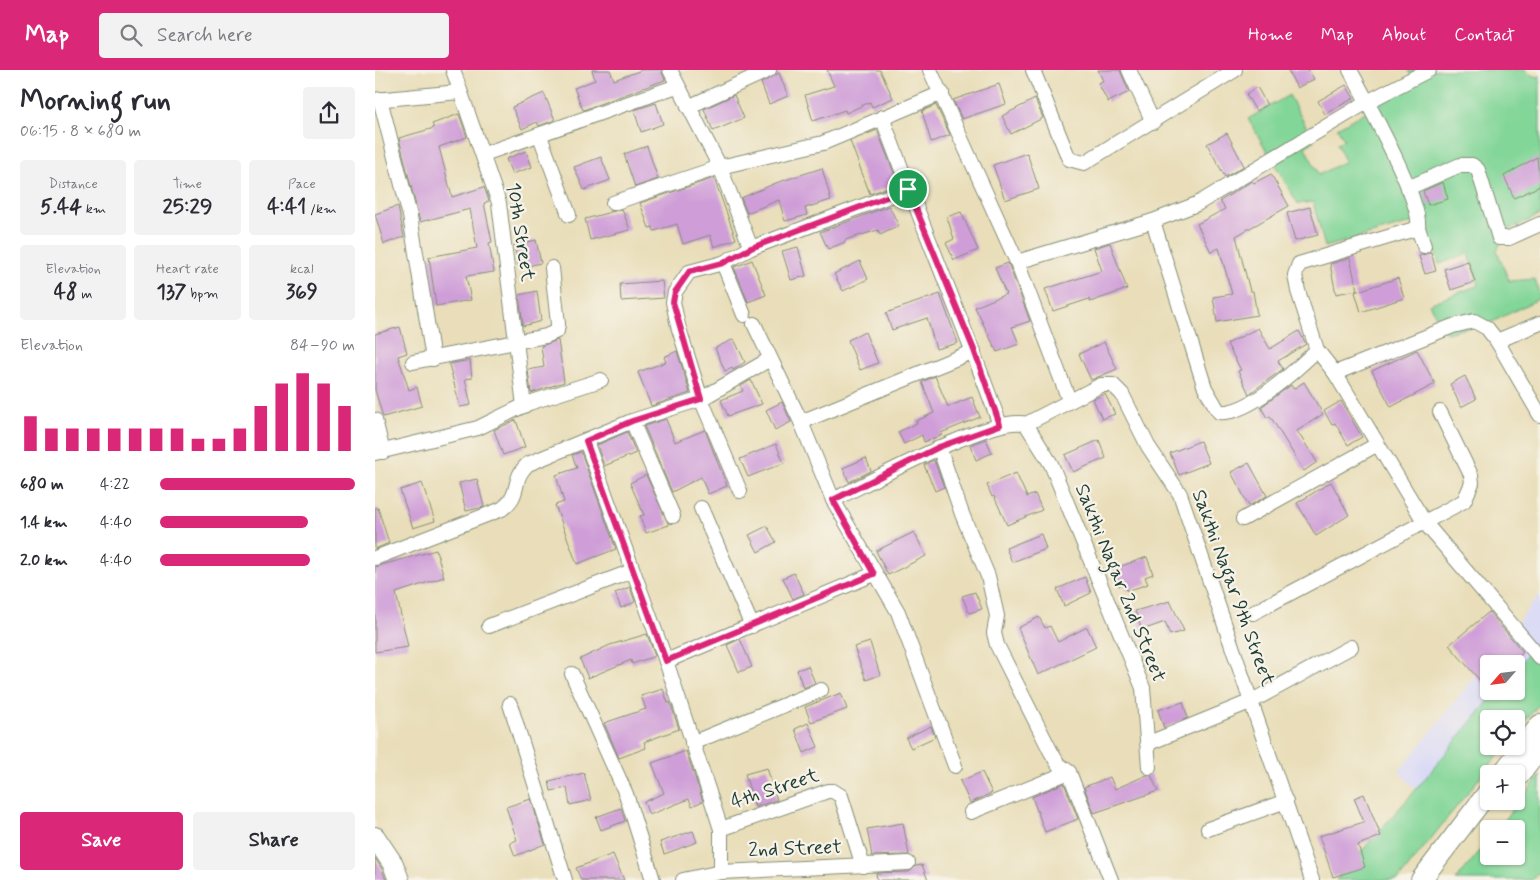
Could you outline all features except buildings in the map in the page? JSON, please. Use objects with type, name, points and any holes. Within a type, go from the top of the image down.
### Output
[{"type":"main road","points":[[1509,765],[1540,724]]},
{"type":"main road","points":[[1525,768],[1540,749]]},
{"type":"main road","points":[[1421,880],[1480,803]]},
{"type":"main road","points":[[1437,880],[1491,810]]},
{"type":"main road","points":[[375,837],[393,864],[399,880]]},
{"type":"street","name":"10th Street","points":[[453,70],[459,92],[484,154],[499,203],[525,406]]},
{"type":"street","points":[[670,70],[720,168],[751,248]]},
{"type":"street","points":[[688,108],[769,70]]},
{"type":"street","points":[[930,70],[1017,262],[1069,400]]},
{"type":"street","points":[[1033,70],[1069,159],[1085,163],[1235,70]]},
{"type":"street","points":[[1129,70],[1153,122]]},
{"type":"street","points":[[1350,70],[1408,188],[1419,219],[1418,228],[1424,246]]},
{"type":"street","points":[[1017,262],[1153,220],[1197,204],[1367,102],[1429,70]]},
{"type":"street","points":[[484,154],[540,136],[677,86]]},
{"type":"street","points":[[433,359],[410,216],[377,100],[459,92]]},
{"type":"street","points":[[613,203],[720,168],[806,148],[942,93]]},
{"type":"street","points":[[882,117],[908,189],[974,350],[1000,425]]},
{"type":"street","points":[[540,136],[569,215]]},
{"type":"street","points":[[1408,188],[1460,165],[1472,165],[1477,170],[1499,238],[1509,238],[1540,224]]},
{"type":"street","points":[[740,491],[701,399],[673,302],[675,292],[689,272],[723,263],[751,248],[908,189]]},
{"type":"street","points":[[1153,220],[1205,388],[1219,412],[1226,413],[1241,407],[1283,382],[1317,350]]},
{"type":"street","points":[[1418,228],[1299,264],[1295,275],[1298,291],[1317,350],[1335,373],[1376,445],[1425,523],[1540,658]]},
{"type":"street","points":[[723,263],[749,320],[801,422],[833,500],[874,574],[898,612],[955,766]]},
{"type":"street","points":[[413,362],[517,342],[552,334],[557,331],[559,324],[552,268]]},
{"type":"street","points":[[1335,373],[1446,328],[1474,321],[1487,328],[1497,341],[1540,415]]},
{"type":"street","points":[[1497,341],[1540,323]]},
{"type":"street","points":[[801,422],[974,350]]},
{"type":"street","points":[[375,558],[501,509],[511,502],[516,492],[516,480],[521,470],[528,464],[632,421],[701,399],[770,358]]},
{"type":"street","points":[[375,420],[379,452],[478,428],[525,406],[601,380]]},
{"type":"street","name":"Sakthi Nagar 9th Street","points":[[833,500],[939,447],[1000,425],[1019,421],[1026,424],[1069,400],[1107,383],[1113,385],[1123,394],[1148,446],[1180,494],[1313,880]]},
{"type":"street","points":[[1253,613],[1464,501],[1472,483],[1471,475],[1440,412]]},
{"type":"street","points":[[632,421],[673,516]]},
{"type":"street","name":"Sakthi Nagar 2nd Street","points":[[1026,424],[1051,464],[1143,688],[1149,743],[1149,766]]},
{"type":"street","points":[[586,441],[666,661],[721,829],[721,872]]},
{"type":"street","points":[[1243,519],[1376,445]]},
{"type":"street","points":[[939,447],[988,576],[997,616],[994,633],[997,645],[1051,752],[1058,764],[1069,772],[1111,880]]},
{"type":"street","points":[[701,508],[752,626]]},
{"type":"street","points":[[489,626],[632,571]]},
{"type":"street","points":[[666,661],[874,574]]},
{"type":"street","points":[[1149,743],[1252,701],[1351,647]]},
{"type":"street","points":[[572,674],[626,794],[653,880]]},
{"type":"street","points":[[692,743],[821,690]]},
{"type":"street","points":[[510,704],[565,880]]},
{"type":"street","points":[[971,812],[1069,772]]},
{"type":"street","name":"4th Street","points":[[721,829],[828,790],[833,791],[841,796],[863,866]]},
{"type":"street","points":[[1208,829],[1285,801]]},
{"type":"street","name":"2nd Street","points":[[683,880],[721,872],[908,863]]},
{"type":"shaded area","points":[[1540,594],[1540,689],[1523,710],[1480,710],[1480,755],[1483,755],[1442,817],[1399,772],[1480,670],[1480,700],[1525,700],[1525,655],[1492,655]]},
{"type":"green space","points":[[1408,70],[1525,70],[1529,74],[1538,77],[1540,75],[1540,215],[1506,231],[1497,251],[1509,281],[1535,279],[1540,298],[1492,322],[1446,333],[1429,304],[1479,285],[1469,254],[1439,264],[1425,219],[1325,247],[1313,202],[1298,204],[1248,119],[1289,95],[1314,141],[1305,147],[1319,175],[1345,161],[1337,144],[1344,139],[1337,128],[1415,84]]},
{"type":"green space","points":[[1540,640],[1540,703],[1525,721],[1525,710],[1481,710],[1490,700],[1525,700],[1525,658]]},
{"type":"green space","points":[[1480,712],[1480,755],[1498,755],[1490,765],[1480,765],[1480,777],[1398,880],[1336,880],[1413,793]]},
{"type":"green space","points":[[1540,775],[1540,870],[1532,880],[1456,880],[1480,851],[1480,865],[1525,865],[1525,820],[1505,820],[1513,810],[1525,810],[1525,794]]},
{"type":"route","points":[[908,189],[974,350],[1000,425],[939,447],[833,500],[874,574],[666,661],[586,441],[632,421],[701,399],[678,326],[673,302],[675,292],[689,272],[723,263],[751,248],[908,189]]}]
